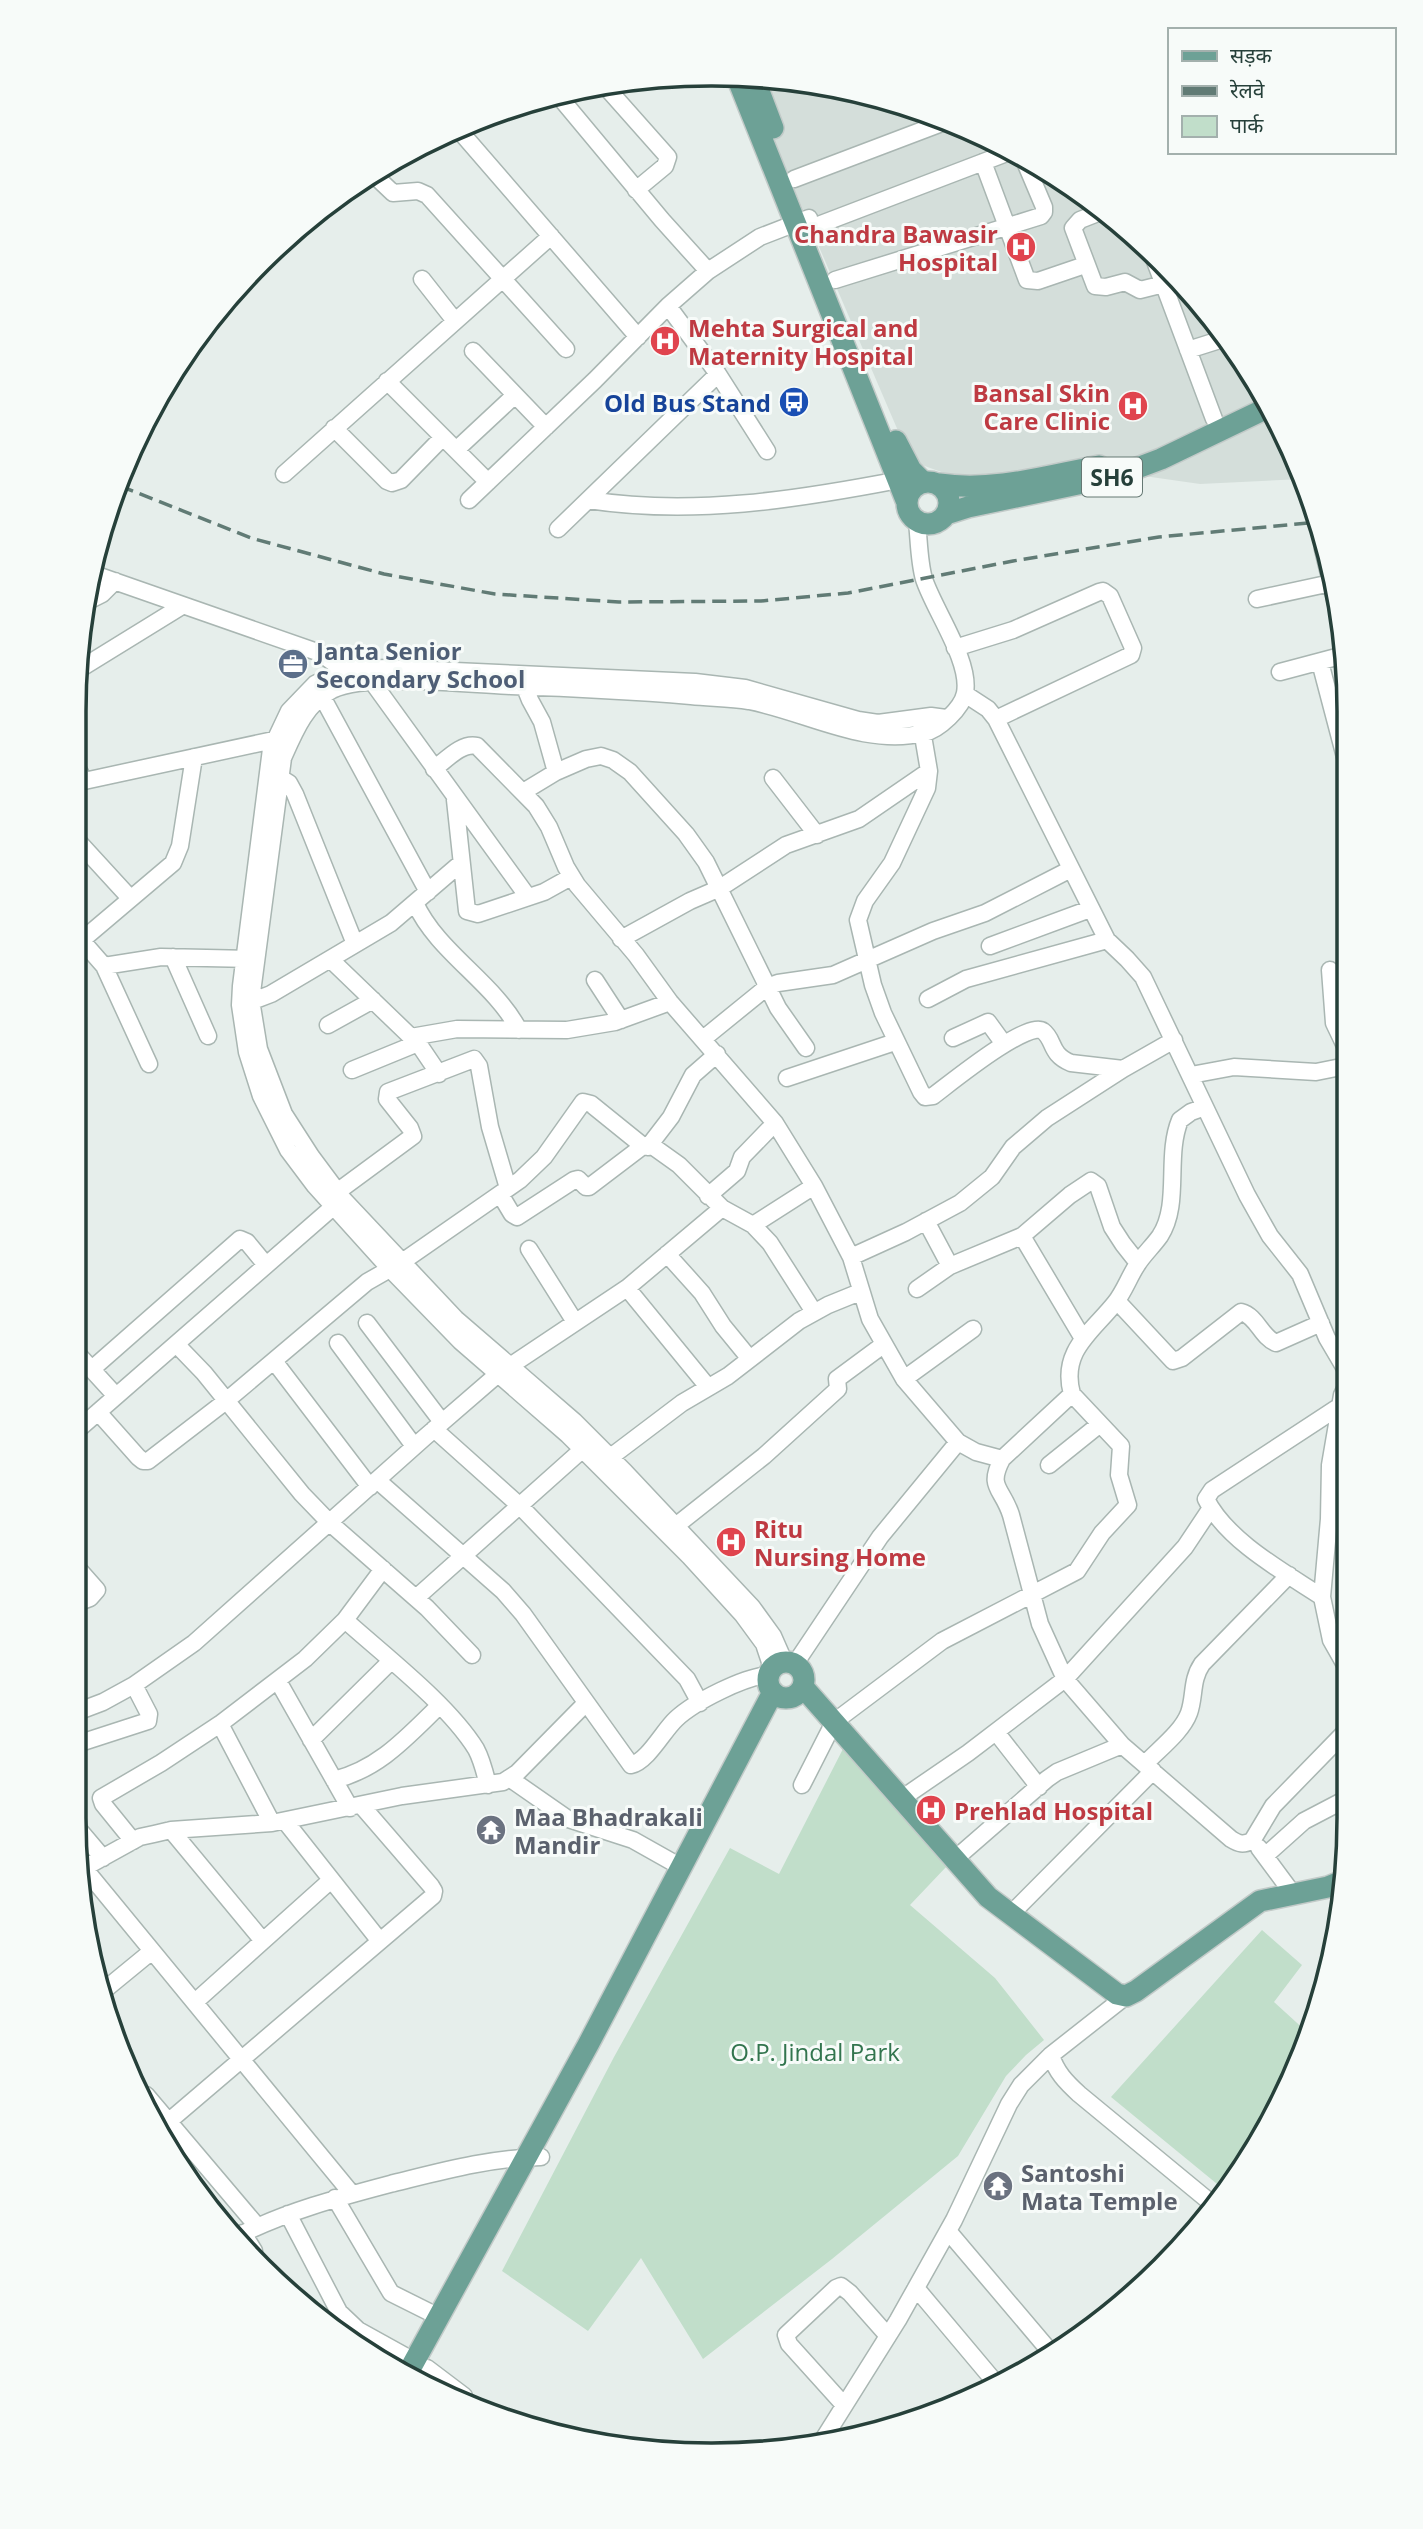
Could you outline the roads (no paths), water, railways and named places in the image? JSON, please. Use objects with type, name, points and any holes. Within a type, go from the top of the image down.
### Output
[{"type":"main road","points":[[742,87],[835,280],[898,446],[911,470],[949,498],[946,514]]},
{"type":"main road","points":[[758,88],[794,179],[806,222],[910,516],[917,522]]},
{"type":"main road","name":"SH6","points":[[931,483],[963,488],[1006,485],[1117,463],[1167,443],[1253,399]]},
{"type":"main road","name":"SH6","points":[[917,522],[933,524],[946,514],[968,507],[1116,476],[1161,459],[1260,411]]},
{"type":"main road","points":[[902,490],[931,483]]},
{"type":"main road","points":[[783,1678],[835,1722],[988,1897],[1117,1994],[1126,1996],[1146,1984],[1260,1901],[1333,1885]]},
{"type":"main road","points":[[418,2369],[533,2157],[589,2043],[783,1678]]},
{"type":"main road","points":[[418,2369],[439,2317],[616,2020],[783,1678]]},
{"type":"street","points":[[612,94],[668,157],[665,166],[636,190]]},
{"type":"street","points":[[565,103],[636,190],[708,271]]},
{"type":"street","points":[[794,179],[933,126]]},
{"type":"street","points":[[464,136],[638,337]]},
{"type":"street","points":[[469,500],[668,306],[708,271],[760,237],[999,156]]},
{"type":"street","points":[[983,162],[1027,280],[1038,281],[1085,265]]},
{"type":"street","points":[[835,280],[1037,218],[1044,212],[1029,173]]},
{"type":"street","points":[[380,181],[393,193],[418,191],[427,195],[566,349]]},
{"type":"street","points":[[1091,214],[1073,228],[1095,286],[1101,288],[1125,282],[1140,290],[1164,284]]},
{"type":"street","points":[[284,474],[551,236]]},
{"type":"street","points":[[1161,277],[1214,419]]},
{"type":"street","points":[[422,279],[456,321]]},
{"type":"street","points":[[668,306],[718,374],[768,451]]},
{"type":"street","points":[[1188,350],[1216,341]]},
{"type":"street","points":[[473,351],[546,427]]},
{"type":"street","points":[[558,529],[718,374]]},
{"type":"street","points":[[387,381],[488,482]]},
{"type":"street","points":[[456,450],[515,395]]},
{"type":"street","points":[[334,428],[387,481],[393,483],[401,480],[443,437]]},
{"type":"street","points":[[588,500],[657,508],[705,507],[902,490]]},
{"type":"street","points":[[101,576],[320,653],[364,678],[401,681],[522,680],[749,701],[853,731],[900,736],[922,726],[939,726],[958,706],[965,694],[964,675],[955,648],[924,578],[917,522]]},
{"type":"street","points":[[97,597],[115,581]]},
{"type":"street","points":[[1257,599],[1324,585]]},
{"type":"street","points":[[955,648],[1013,630],[1100,592],[1110,596],[1133,648],[1131,655],[996,719]]},
{"type":"street","points":[[88,664],[182,606]]},
{"type":"street","points":[[1280,672],[1335,658]]},
{"type":"street","points":[[1320,662],[1337,727]]},
{"type":"street","points":[[86,780],[284,738],[300,721],[319,690],[345,669]]},
{"type":"street","points":[[319,690],[332,690],[364,678]]},
{"type":"street","points":[[364,678],[528,897]]},
{"type":"street","points":[[522,680],[542,722],[556,772]]},
{"type":"street","points":[[319,690],[428,892]]},
{"type":"street","points":[[965,694],[988,709],[996,719],[1107,940],[1143,977],[1270,1236],[1300,1274],[1337,1354]]},
{"type":"street","points":[[922,726],[929,771],[924,798],[892,863],[861,909],[858,920],[876,994],[895,1042],[921,1092],[929,1097],[1004,1044],[1039,1030],[1046,1035],[1062,1060],[1123,1069]]},
{"type":"street","points":[[284,738],[283,758],[275,775],[246,1004],[259,1049],[284,1114],[338,1199],[396,1265],[456,1319],[583,1449],[605,1462]]},
{"type":"street","points":[[434,769],[464,747],[477,746],[523,792],[549,827],[571,877],[636,954],[670,1002],[775,1123],[814,1186],[851,1257],[860,1292],[883,1345],[904,1379],[958,1442],[976,1452],[1002,1459]]},
{"type":"street","points":[[86,932],[167,870],[178,854],[194,757]]},
{"type":"street","points":[[523,792],[556,772],[586,759],[601,757],[613,760],[630,772],[686,834],[720,888],[778,1008],[806,1048]]},
{"type":"street","points":[[621,939],[666,913],[720,888],[786,845],[859,819],[929,771]]},
{"type":"street","points":[[275,775],[289,783],[295,794],[355,944]]},
{"type":"street","points":[[773,778],[817,835]]},
{"type":"street","points":[[454,797],[467,911],[478,914],[544,892],[571,877]]},
{"type":"street","points":[[86,861],[130,898]]},
{"type":"street","points":[[246,1004],[391,923],[461,863]]},
{"type":"street","points":[[703,1039],[767,987],[833,975],[933,931],[985,913],[1072,869]]},
{"type":"street","points":[[415,903],[431,929],[498,998],[519,1030]]},
{"type":"street","points":[[990,946],[1090,909]]},
{"type":"street","points":[[928,999],[965,979],[1107,940]]},
{"type":"street","points":[[86,948],[104,965],[149,1064]]},
{"type":"street","points":[[104,965],[173,957],[250,959]]},
{"type":"street","points":[[173,957],[208,1037]]},
{"type":"street","points":[[330,959],[414,1040],[439,1074]]},
{"type":"street","points":[[1330,970],[1337,1028]]},
{"type":"street","points":[[595,980],[621,1020]]},
{"type":"street","points":[[328,1025],[373,1000]]},
{"type":"street","points":[[352,1070],[414,1040],[457,1029],[568,1030],[621,1020],[670,1002]]},
{"type":"street","points":[[953,1038],[988,1021],[1004,1044]]},
{"type":"street","points":[[851,1257],[960,1203],[992,1177],[1013,1147],[1047,1118],[1174,1040]]},
{"type":"street","points":[[788,1078],[895,1042]]},
{"type":"street","points":[[86,1422],[413,1136],[410,1128],[387,1099],[388,1092],[470,1061],[477,1061],[504,1191],[512,1214],[517,1217],[573,1180],[589,1187],[647,1145],[671,1117],[693,1075],[717,1054]]},
{"type":"street","points":[[1191,1075],[1234,1068],[1316,1072],[1337,1068]]},
{"type":"street","points":[[98,1412],[138,1457],[148,1461],[226,1401],[368,1282],[532,1170],[583,1102],[591,1104],[678,1165],[722,1208],[753,1225],[770,1243],[814,1312]]},
{"type":"street","points":[[802,1785],[835,1722],[942,1641],[1077,1571],[1102,1533],[1128,1505],[1119,1475],[1123,1449],[1072,1394],[1068,1372],[1082,1338],[1117,1301],[1138,1263],[1160,1236],[1169,1214],[1177,1127],[1184,1116],[1205,1107]]},
{"type":"street","points":[[708,1196],[737,1171],[742,1157],[775,1123]]},
{"type":"street","points":[[917,1289],[950,1266],[1022,1236],[1070,1195],[1091,1181],[1098,1186],[1117,1236],[1138,1263]]},
{"type":"street","points":[[753,1225],[814,1186]]},
{"type":"street","points":[[86,1708],[134,1685],[194,1643],[414,1446],[504,1370],[627,1288],[722,1208]]},
{"type":"street","points":[[926,1222],[950,1266]]},
{"type":"street","points":[[1022,1236],[1082,1338]]},
{"type":"street","points":[[92,1369],[240,1239],[247,1242],[266,1265]]},
{"type":"street","points":[[529,1249],[575,1322]]},
{"type":"street","points":[[667,1254],[702,1293],[723,1326],[750,1359]]},
{"type":"street","points":[[627,1288],[708,1387]]},
{"type":"street","points":[[605,1462],[682,1403],[750,1359],[814,1312],[860,1292]]},
{"type":"street","points":[[1117,1301],[1173,1361],[1182,1358],[1241,1312],[1249,1316],[1268,1339],[1276,1343],[1321,1324]]},
{"type":"street","points":[[367,1323],[438,1425],[687,1679],[700,1703]]},
{"type":"street","points":[[904,1379],[973,1329]]},
{"type":"street","points":[[338,1343],[414,1446]]},
{"type":"street","points":[[176,1344],[302,1494],[330,1523],[416,1598],[472,1654]]},
{"type":"street","points":[[671,1530],[764,1456],[838,1389],[837,1379],[883,1345]]},
{"type":"street","points":[[274,1361],[373,1483],[503,1591],[523,1614],[631,1765],[640,1761],[676,1719],[700,1703],[747,1678],[783,1678]]},
{"type":"street","points":[[86,1363],[116,1396]]},
{"type":"street","points":[[504,1370],[574,1421],[605,1462],[671,1530],[742,1614],[764,1644],[783,1678]]},
{"type":"street","points":[[1072,1394],[1002,1459],[994,1481],[1006,1501],[1041,1624],[1065,1679],[1122,1745],[1239,1844],[1252,1841],[1273,1806],[1337,1740]]},
{"type":"street","points":[[1322,1597],[1245,1544],[1211,1508],[1206,1499],[1212,1490],[1337,1408]]},
{"type":"street","points":[[1049,1465],[1100,1424]]},
{"type":"street","points":[[1337,1424],[1330,1465],[1329,1519],[1322,1597],[1331,1640],[1337,1651]]},
{"type":"street","points":[[783,1678],[880,1537],[958,1442]]},
{"type":"street","points":[[416,1598],[583,1449]]},
{"type":"street","points":[[901,1798],[996,1732],[1065,1679],[1185,1547],[1211,1508]]},
{"type":"street","points":[[134,1841],[101,1798],[162,1763],[278,1681],[320,1646],[345,1620],[383,1569]]},
{"type":"street","points":[[1011,1914],[1149,1767],[1188,1716],[1194,1680],[1202,1664],[1289,1576]]},
{"type":"street","points":[[86,1578],[97,1590],[86,1600]]},
{"type":"street","points":[[345,1620],[439,1706],[476,1750],[488,1785]]},
{"type":"street","points":[[311,1740],[391,1661]]},
{"type":"street","points":[[169,2122],[428,1900],[434,1891],[334,1780],[278,1681]]},
{"type":"street","points":[[86,1741],[148,1721],[149,1714],[134,1685]]},
{"type":"street","points":[[88,1866],[134,1841],[171,1830],[279,1822],[449,1788],[488,1785],[509,1778],[586,1703]]},
{"type":"street","points":[[334,1780],[351,1776],[383,1758],[439,1706]]},
{"type":"street","points":[[220,1724],[279,1822],[331,1880],[379,1940]]},
{"type":"street","points":[[996,1732],[1039,1787]]},
{"type":"street","points":[[955,1859],[1057,1772],[1122,1745]]},
{"type":"street","points":[[509,1778],[568,1819],[633,1840],[681,1867]]},
{"type":"street","points":[[1266,1855],[1304,1821],[1337,1804]]},
{"type":"street","points":[[171,1830],[263,1941]]},
{"type":"street","points":[[87,1839],[103,1858]]},
{"type":"street","points":[[1252,1841],[1266,1855],[1293,1894]]},
{"type":"street","points":[[89,1876],[352,2194]]},
{"type":"street","points":[[195,2002],[331,1880]]},
{"type":"street","points":[[109,1986],[152,1951]]},
{"type":"street","points":[[829,2432],[948,2231],[1009,2104],[1021,2085],[1051,2055],[1126,1996]]},
{"type":"street","points":[[1051,2055],[1054,2065],[1068,2084],[1207,2199]]},
{"type":"street","points":[[159,2110],[246,2232],[335,2198],[476,2162],[533,2157]]},
{"type":"street","points":[[335,2198],[391,2293],[439,2317]]},
{"type":"street","points":[[289,2214],[343,2323]]},
{"type":"street","points":[[948,2231],[1045,2346]]},
{"type":"street","points":[[844,2405],[789,2344],[786,2335],[841,2286],[888,2336]]},
{"type":"street","points":[[916,2288],[991,2377]]},
{"type":"street","points":[[382,2348],[435,2379]]},
{"type":"railway","points":[[127,489],[251,538],[384,574],[495,594],[619,602],[761,601],[848,593],[1013,561],[1159,537],[1308,523]]},
{"type":"place","name":"Chandra Bawasir Hospital","points":[[1021,247]]},
{"type":"place","name":"Mehta Surgical and Maternity Hospital","points":[[665,341]]},
{"type":"place","name":"Old Bus Stand","points":[[794,402]]},
{"type":"place","name":"Bansal Skin Care Clinic","points":[[1133,406]]},
{"type":"place","name":"Janta Senior Secondary School","points":[[293,664]]},
{"type":"place","name":"Ritu Nursing Home","points":[[731,1542]]},
{"type":"place","name":"Prehlad Hospital","points":[[931,1810]]},
{"type":"place","name":"Maa Bhadrakali Mandir","points":[[491,1830]]},
{"type":"place","name":"Santoshi Mata Temple","points":[[998,2186]]},
{"type":"park label","name":"O.P. Jindal Park","points":[[815,2051]]}]
